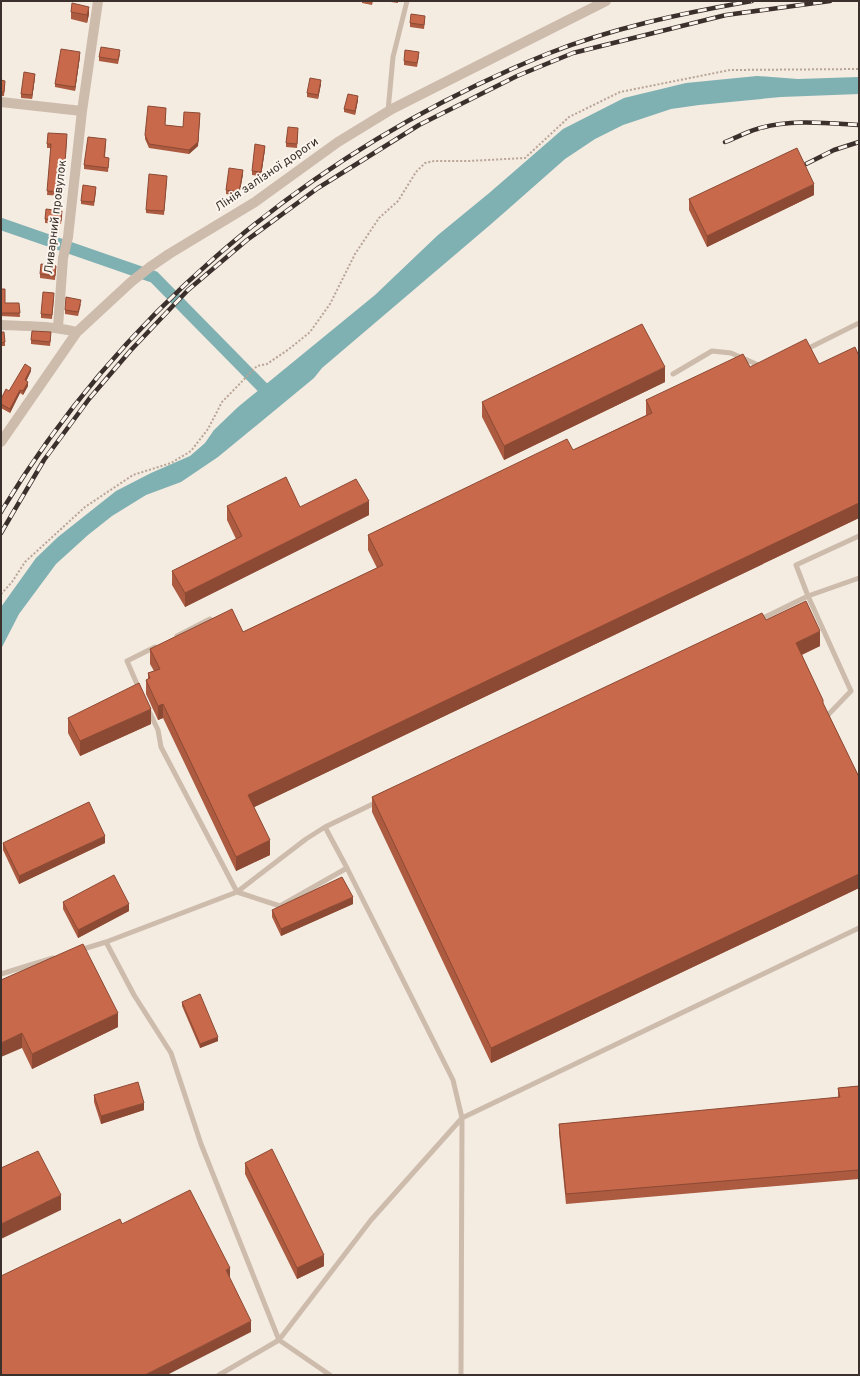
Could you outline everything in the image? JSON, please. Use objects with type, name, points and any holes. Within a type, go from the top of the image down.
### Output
[{"type":"street","name":"Ливарний провулок","points":[[58,328],[63,258],[68,237],[82,111],[98,1]]},
{"type":"street","name":"Лінія залізної дороги","points":[[1,442],[77,332],[130,282],[150,267],[255,202],[338,142],[388,111],[606,1]]},
{"type":"street","points":[[1,102],[82,111]]},
{"type":"street","points":[[1,325],[58,328],[77,332]]},
{"type":"lane","points":[[388,111],[394,57],[407,1]]},
{"type":"lane","points":[[802,351],[859,323]]},
{"type":"lane","points":[[673,374],[712,351],[731,353],[763,367],[769,364]]},
{"type":"lane","points":[[830,723],[827,716],[851,691],[808,596],[796,565],[859,536]]},
{"type":"lane","points":[[750,624],[808,596],[859,578]]},
{"type":"lane","points":[[168,640],[210,619]]},
{"type":"lane","points":[[142,696],[127,661],[162,644]]},
{"type":"lane","points":[[145,703],[158,730],[161,747],[237,892],[280,906],[347,868]]},
{"type":"lane","points":[[76,951],[106,942],[237,892],[306,839],[325,827],[383,799]]},
{"type":"lane","points":[[325,827],[347,868],[452,1080],[462,1118],[461,1375]]},
{"type":"lane","points":[[220,1375],[279,1340],[371,1220],[462,1118],[859,928]]},
{"type":"lane","points":[[106,942],[134,995],[171,1053],[201,1144],[279,1340],[330,1375]]},
{"type":"lane","points":[[1,974],[61,956]]},
{"type":"path","points":[[1,594],[12,582],[25,562],[85,507],[133,475],[171,463],[191,451],[208,430],[222,402],[257,366],[267,364],[310,332],[330,304],[355,254],[379,218],[398,201],[416,172],[425,163],[434,161],[476,161],[525,158],[570,117],[620,92],[730,70],[859,69]]},
{"type":"water","points":[[757,76],[798,79],[859,77],[859,94],[781,97],[671,109],[623,125],[595,139],[565,159],[322,368],[314,378],[218,457],[181,482],[146,495],[112,516],[88,535],[56,564],[19,614],[1,649],[1,607],[36,558],[58,537],[116,491],[151,473],[190,456],[205,443],[214,430],[238,407],[375,295],[438,235],[563,129],[624,98],[686,83]]},
{"type":"building","points":[[72,3],[89,7],[87,15],[71,12]]},
{"type":"building","points":[[411,14],[425,16],[424,25],[410,23]]},
{"type":"building","points":[[101,47],[120,50],[118,60],[99,57]]},
{"type":"building","points":[[61,49],[80,52],[75,87],[55,84]]},
{"type":"building","points":[[405,50],[419,52],[417,63],[404,61]]},
{"type":"building","points":[[24,72],[35,74],[32,95],[21,94]]},
{"type":"building","points":[[310,78],[321,80],[318,95],[307,93]]},
{"type":"building","points":[[1,80],[5,81],[4,92],[1,92]]},
{"type":"building","points":[[348,94],[358,96],[355,111],[344,109]]},
{"type":"building","points":[[148,106],[166,108],[165,125],[183,127],[184,112],[200,113],[198,142],[189,150],[149,144],[145,135]]},
{"type":"building","points":[[288,127],[298,128],[297,144],[286,143]]},
{"type":"building","points":[[48,133],[67,134],[63,192],[47,191],[51,144],[47,144]]},
{"type":"building","points":[[88,137],[106,139],[104,157],[109,158],[108,168],[84,165]]},
{"type":"building","points":[[255,144],[265,146],[261,172],[252,171]]},
{"type":"building","points":[[797,148],[814,184],[707,236],[689,199]]},
{"type":"building","points":[[229,168],[243,170],[239,192],[226,190]]},
{"type":"building","points":[[149,174],[167,176],[164,211],[146,210]]},
{"type":"building","points":[[83,185],[96,187],[94,202],[81,201]]},
{"type":"building","points":[[46,209],[62,211],[61,221],[45,219]]},
{"type":"building","points":[[41,264],[56,266],[55,276],[40,274]]},
{"type":"building","points":[[1,289],[5,289],[5,303],[19,303],[20,313],[1,313]]},
{"type":"building","points":[[43,292],[54,293],[52,315],[41,314]]},
{"type":"building","points":[[66,297],[81,300],[78,312],[65,310]]},
{"type":"building","points":[[642,324],[665,367],[504,446],[482,402]]},
{"type":"building","points":[[32,331],[51,332],[50,342],[31,340]]},
{"type":"building","points":[[1,332],[4,332],[5,342],[1,343]]},
{"type":"building","points":[[806,339],[819,364],[855,347],[859,356],[859,503],[248,795],[270,840],[236,857],[163,704],[158,706],[146,680],[150,678],[148,673],[160,669],[150,649],[232,609],[243,632],[383,565],[368,535],[567,439],[573,450],[652,413],[646,400],[743,354],[750,367]]},
{"type":"building","points":[[25,364],[31,368],[25,380],[28,382],[23,391],[20,390],[10,409],[1,404],[1,399],[6,389],[9,391]]},
{"type":"building","points":[[286,477],[300,507],[356,479],[369,501],[185,593],[172,571],[242,536],[227,506]]},
{"type":"building","points":[[806,601],[820,631],[796,643],[859,777],[859,874],[491,1048],[372,797],[762,613],[766,620]]},
{"type":"building","points":[[139,683],[151,709],[80,741],[68,718]]},
{"type":"building","points":[[89,802],[105,836],[19,876],[3,843]]},
{"type":"building","points":[[114,875],[129,904],[78,930],[63,902]]},
{"type":"building","points":[[342,877],[353,897],[281,929],[272,910]]},
{"type":"building","points":[[83,944],[118,1013],[32,1054],[22,1033],[1,1043],[1,980]]},
{"type":"building","points":[[200,994],[218,1037],[200,1044],[182,1002]]},
{"type":"building","points":[[138,1082],[144,1103],[101,1116],[94,1095]]},
{"type":"building","points":[[859,1086],[859,1170],[566,1194],[559,1124],[840,1097],[838,1088]]},
{"type":"building","points":[[272,1149],[324,1255],[297,1268],[245,1163]]},
{"type":"building","points":[[38,1151],[61,1195],[1,1224],[1,1168]]},
{"type":"building","points":[[190,1190],[230,1268],[226,1270],[251,1321],[145,1375],[1,1375],[1,1276],[120,1219],[122,1224]]},
{"type":"waterway","points":[[1,224],[154,277],[274,399]]},
{"type":"railway","points":[[1,512],[51,436],[108,365],[170,299],[237,239],[309,184],[384,135],[464,91],[547,54],[597,36],[648,22],[752,1]]},
{"type":"railway","points":[[1,533],[44,460],[89,399],[131,350],[188,290],[247,240],[318,188],[419,125],[517,76],[573,53],[726,15],[830,1]]},
{"type":"railway","points":[[725,142],[753,130],[782,124],[808,122],[859,125]]},
{"type":"railway","points":[[806,164],[834,150],[859,142]]}]
